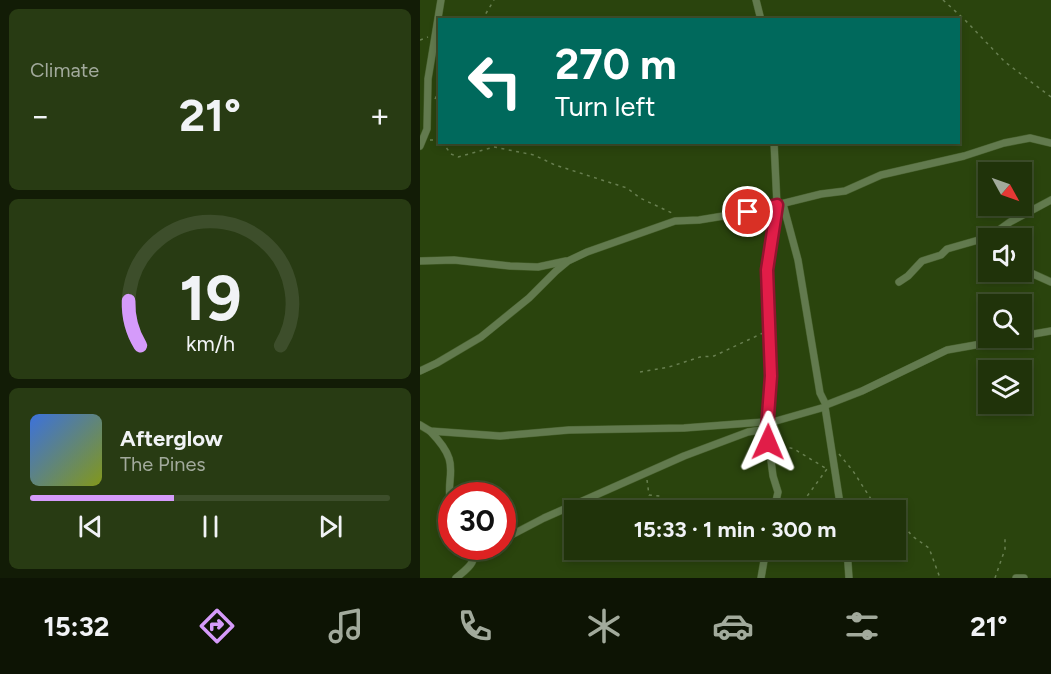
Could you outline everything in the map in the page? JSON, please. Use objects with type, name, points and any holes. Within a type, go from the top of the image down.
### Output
[{"type":"street","points":[[421,145],[428,124],[427,93],[441,0]]},
{"type":"street","points":[[756,0],[760,18]]},
{"type":"street","points":[[420,261],[454,260],[538,267],[568,261],[663,224],[748,212],[821,194],[845,191],[881,175],[964,156],[1004,143],[1030,138],[1051,143]]},
{"type":"street","points":[[774,144],[780,204],[798,260],[820,393],[825,406],[831,444],[830,466],[838,500]]},
{"type":"street","points":[[1002,228],[1051,200]]},
{"type":"street","points":[[776,500],[778,492],[768,442],[771,376],[767,270],[780,204]]},
{"type":"street","points":[[899,282],[922,261],[941,255],[947,249],[978,241]]},
{"type":"street","points":[[420,371],[481,337],[529,298],[568,261]]},
{"type":"street","points":[[1032,273],[1051,282]]},
{"type":"street","points":[[1032,334],[1051,331]]},
{"type":"street","points":[[516,533],[684,456],[825,406],[953,348],[978,344]]},
{"type":"street","points":[[420,425],[430,431],[450,457],[451,482]]},
{"type":"street","points":[[430,431],[500,436],[569,430],[768,426]]},
{"type":"street","points":[[456,578],[473,560]]},
{"type":"street","points":[[761,578],[764,560]]},
{"type":"street","points":[[848,560],[849,578]]},
{"type":"street","points":[[1016,578],[1024,578]]},
{"type":"path","points":[[483,18],[494,0]]},
{"type":"path","points":[[943,0],[1005,62],[1051,97]]},
{"type":"path","points":[[420,40],[435,34]]},
{"type":"path","points":[[434,100],[438,102]]},
{"type":"path","points":[[421,145],[434,139],[438,140]]},
{"type":"path","points":[[443,144],[450,154],[458,157],[494,147],[534,155],[555,165],[627,188],[640,198],[685,221]]},
{"type":"path","points":[[640,372],[669,367],[700,357],[714,356],[768,330]]},
{"type":"path","points":[[768,442],[794,449],[830,466],[804,500]]},
{"type":"path","points":[[831,444],[853,471],[872,500]]},
{"type":"path","points":[[646,474],[648,494],[660,496]]},
{"type":"path","points":[[906,528],[912,537],[927,545],[940,578]]},
{"type":"path","points":[[995,578],[1005,549],[1005,536]]},
{"type":"route","points":[[748,212],[777,205],[767,270],[771,376],[768,442]]}]
